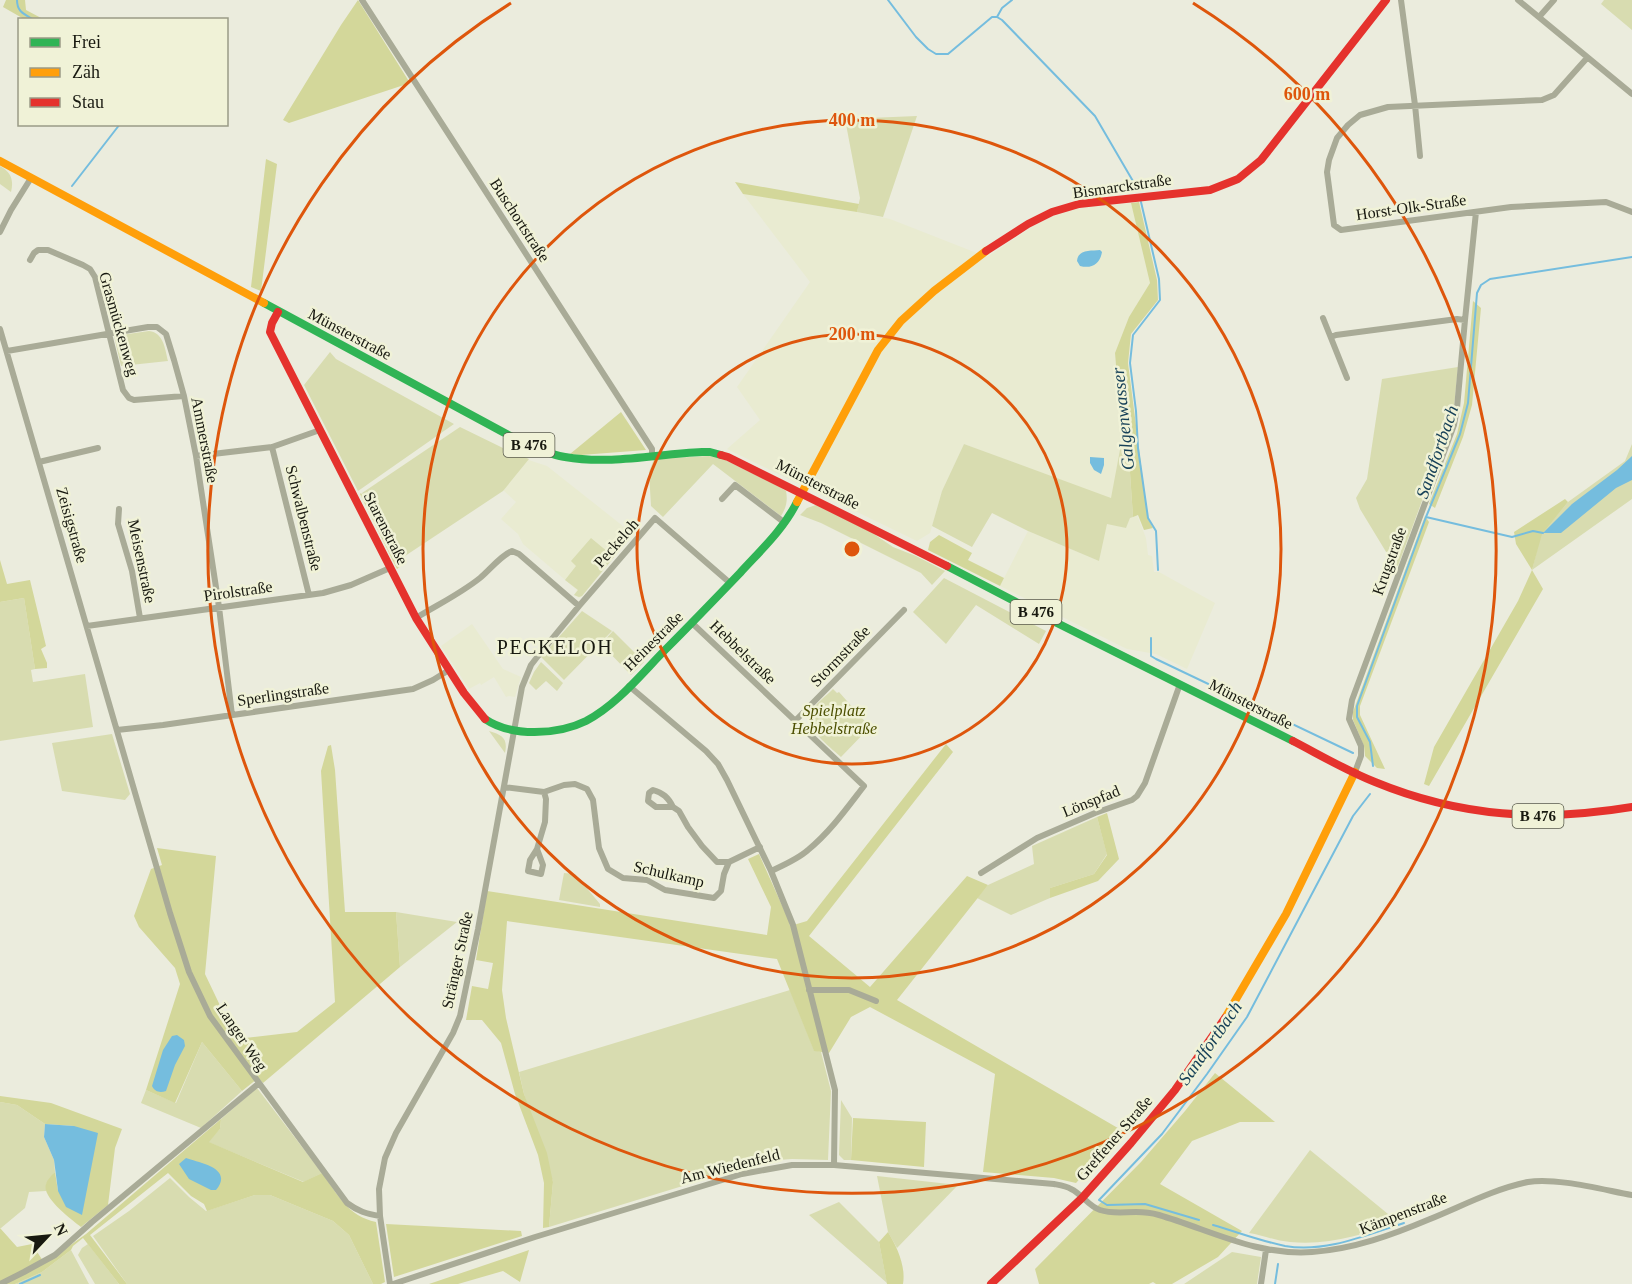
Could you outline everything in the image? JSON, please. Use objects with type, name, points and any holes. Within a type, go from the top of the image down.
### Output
[{"type":"main road","name":"Bismarckstraße","points":[[802,493],[878,350],[901,321],[934,291],[983,253],[1028,224],[1052,212],[1079,204],[1210,190],[1239,179],[1261,160],[1386,0]]},
{"type":"main road","name":"Münsterstraße","points":[[0,161],[278,312],[540,450],[584,458],[702,452],[720,454],[802,493],[1374,782],[1422,799],[1467,810],[1504,815],[1541,817],[1608,812],[1632,807]]},
{"type":"main road","name":"Starenstraße","points":[[278,312],[270,332],[416,618],[482,717],[495,726],[514,730]]},
{"type":"main road","name":"Heinestraße","points":[[514,730],[539,732],[558,730],[574,726],[599,714],[768,545],[785,523],[802,493]]},
{"type":"main road","name":"Greffener Straße","points":[[991,1284],[1082,1198],[1142,1131],[1216,1033],[1286,914],[1355,772]]},
{"type":"street","name":"Buschortstraße","points":[[362,0],[652,449],[652,455]]},
{"type":"street","points":[[1401,0],[1420,156]]},
{"type":"street","points":[[1518,0],[1632,94]]},
{"type":"street","points":[[1539,17],[1554,0]]},
{"type":"street","name":"Horst-Olk-Straße","points":[[1587,58],[1554,95],[1542,100],[1388,107],[1360,115],[1337,138],[1329,160],[1327,172],[1334,225],[1341,230],[1511,207],[1606,202],[1632,212]]},
{"type":"street","points":[[0,232],[10,210],[31,178]]},
{"type":"street","name":"Krugstraße","points":[[1355,772],[1361,756],[1361,746],[1350,719],[1350,707],[1454,425],[1476,212]]},
{"type":"street","name":"Grasmückenweg","points":[[30,260],[38,250],[48,250],[90,269],[95,277],[123,390],[129,398],[134,400],[184,396]]},
{"type":"street","points":[[1323,318],[1347,378]]},
{"type":"street","points":[[1331,337],[1457,319],[1465,320]]},
{"type":"street","name":"Ammerstraße","points":[[7,351],[157,327],[166,334],[184,396],[196,456],[219,608],[232,715]]},
{"type":"street","name":"Zeisigstraße","points":[[0,329],[117,730]]},
{"type":"street","name":"Schwalbenstraße","points":[[196,456],[272,447],[320,430]]},
{"type":"street","name":"Schwalbenstraße","points":[[272,447],[309,596]]},
{"type":"street","points":[[39,462],[98,448]]},
{"type":"street","points":[[722,499],[735,484],[785,523]]},
{"type":"street","name":"Meisenstraße","points":[[119,509],[118,524],[132,571],[140,618]]},
{"type":"street","name":"Peckeloh","points":[[514,730],[522,687],[531,665],[655,518],[730,583]]},
{"type":"street","points":[[416,618],[479,579],[512,550],[579,606]]},
{"type":"street","name":"Pirolstraße","points":[[87,626],[309,596],[351,585],[390,568]]},
{"type":"street","name":"Stormstraße","points":[[795,721],[904,610]]},
{"type":"street","name":"Hebbelstraße","points":[[692,623],[864,786],[828,832],[807,852],[771,871]]},
{"type":"street","name":"Sperlingstraße","points":[[117,730],[412,689],[449,670]]},
{"type":"street","name":"Lönspfad","points":[[981,873],[1037,838],[1137,796],[1145,783],[1180,684]]},
{"type":"street","points":[[629,686],[706,751],[718,764],[771,871],[794,925],[835,1090],[834,1165]]},
{"type":"street","name":"Langer Weg","points":[[117,730],[189,972],[210,1016],[347,1203],[366,1215],[380,1216]]},
{"type":"street","name":"Stränger Straße","points":[[380,1216],[379,1189],[385,1158],[396,1133],[453,1033],[460,1016],[514,730]]},
{"type":"street","name":"Schulkamp","points":[[504,787],[544,792],[575,784],[587,789],[593,800],[596,814],[599,848],[608,869],[622,878],[646,880],[665,890],[714,898],[721,891],[729,862]]},
{"type":"street","points":[[537,849],[545,822],[544,792]]},
{"type":"street","points":[[673,807],[679,811],[702,846],[717,862],[729,862],[760,847]]},
{"type":"street","points":[[809,990],[849,990],[876,1001]]},
{"type":"street","points":[[0,1284],[55,1255],[258,1084]]},
{"type":"street","name":"Am Wiedenfeld","points":[[391,1284],[534,1237],[742,1174],[792,1165],[834,1165],[1054,1184],[1072,1189],[1082,1198]]},
{"type":"street","name":"Kämpenstraße","points":[[1082,1198],[1099,1210],[1158,1215],[1266,1250],[1312,1252],[1351,1247],[1383,1238],[1490,1194],[1530,1182],[1564,1183],[1632,1195]]},
{"type":"street","points":[[380,1216],[391,1284]]},
{"type":"street","points":[[1261,1284],[1266,1250]]},
{"type":"shaded area","points":[[743,194],[890,219],[987,257],[1032,227],[1054,216],[1080,208],[1131,203],[1150,283],[1129,317],[1115,353],[1122,439],[1112,499],[964,444],[942,491],[930,533],[917,541],[727,449],[760,420],[737,387],[810,282]]},
{"type":"shaded area","points":[[507,453],[547,466],[633,534],[579,598],[574,595],[577,590],[523,544],[518,534],[501,519],[516,502],[501,488]]},
{"type":"shaded area","points":[[1137,515],[1146,538],[1148,555],[1152,556],[1154,572],[1159,572],[1215,603],[1187,669],[1156,654],[1127,649],[1000,586],[1028,531],[1099,561],[1107,523],[1126,528],[1130,518]]},
{"type":"shaded area","points":[[472,624],[503,669],[521,677],[515,697],[506,697],[494,677],[469,689],[441,646]]},
{"type":"green space","points":[[6,0],[25,0],[26,10],[41,18],[22,18],[3,7]]},
{"type":"green space","points":[[358,0],[410,83],[289,123],[283,120],[341,25]]},
{"type":"green space","points":[[1604,0],[1632,0],[1632,30],[1601,4]]},
{"type":"green space","points":[[917,116],[883,217],[857,212],[860,198],[845,119]]},
{"type":"green space","points":[[266,159],[277,164],[261,291],[251,287]]},
{"type":"green space","points":[[0,166],[11,177],[11,192],[0,184]]},
{"type":"green space","points":[[735,182],[859,204],[857,212],[743,194]]},
{"type":"green space","points":[[1139,202],[1157,280],[1158,300],[1131,334],[1128,363],[1148,519],[1153,528],[1144,530],[1138,515],[1133,517],[1128,443],[1122,439],[1115,353],[1129,317],[1150,283],[1131,203]]},
{"type":"green space","points":[[1473,301],[1481,308],[1472,405],[1463,437],[1435,508],[1429,504],[1457,434],[1464,403]]},
{"type":"green space","points":[[149,331],[161,338],[168,361],[121,366],[114,336]]},
{"type":"green space","points":[[330,352],[336,359],[454,424],[358,491],[304,385]]},
{"type":"green space","points":[[1458,367],[1450,425],[1398,566],[1394,565],[1360,509],[1356,498],[1367,479],[1382,379]]},
{"type":"green space","points":[[621,412],[646,450],[570,454]]},
{"type":"green space","points":[[460,427],[529,459],[503,491],[405,556],[362,493]]},
{"type":"green space","points":[[1122,439],[1128,443],[1133,517],[1130,518],[1126,528],[1107,524],[1099,561],[992,513],[972,547],[932,526],[942,491],[964,444],[1111,498]]},
{"type":"green space","points":[[1632,444],[1632,499],[1532,570],[1541,534],[1568,502],[1625,461]]},
{"type":"green space","points":[[709,456],[723,459],[786,491],[786,504],[781,516],[713,464],[663,517],[651,506],[649,472],[654,459]]},
{"type":"green space","points":[[360,494],[401,566],[397,569]]},
{"type":"green space","points":[[1565,499],[1568,502],[1542,534],[1532,570],[1516,544],[1514,532]]},
{"type":"green space","points":[[816,505],[871,532],[893,547],[945,571],[932,585],[921,573],[821,523],[800,515],[807,508]]},
{"type":"green space","points":[[1425,516],[1429,522],[1360,706],[1360,715],[1385,769],[1377,768],[1365,756],[1364,746],[1353,720],[1353,712]]},
{"type":"green space","points":[[939,535],[972,553],[968,560],[1004,578],[1000,586],[928,550],[930,542]]},
{"type":"green space","points":[[591,538],[614,557],[579,597],[574,595],[578,590],[565,580],[576,566],[571,561]]},
{"type":"green space","points":[[0,560],[7,584],[30,580],[46,646],[41,649],[47,668],[35,669],[24,598],[0,602]]},
{"type":"green space","points":[[1532,570],[1543,589],[1429,786],[1424,784],[1434,747],[1518,601]]},
{"type":"green space","points":[[944,578],[1046,631],[1039,644],[976,605],[946,644],[913,612]]},
{"type":"green space","points":[[24,598],[35,669],[31,670],[33,682],[85,674],[93,727],[0,741],[0,602]]},
{"type":"green space","points":[[582,611],[612,631],[564,680],[541,657]]},
{"type":"green space","points":[[613,631],[644,662],[631,675],[601,644]]},
{"type":"green space","points":[[541,662],[563,683],[557,691],[546,681],[536,690],[529,683]]},
{"type":"green space","name":"Spielplatz Hebbelstraße","points":[[833,689],[839,692],[870,727],[841,757],[814,731],[809,718],[815,706]]},
{"type":"green space","points":[[489,731],[503,738],[506,744],[505,753]]},
{"type":"green space","points":[[112,734],[130,794],[125,800],[62,791],[52,743]]},
{"type":"green space","points":[[946,744],[953,752],[809,936],[870,987],[967,876],[988,885],[897,1000],[1123,1131],[1076,1183],[1054,1178],[983,1172],[995,1074],[870,1007],[851,1017],[829,1053],[814,1051],[777,959],[507,921],[502,990],[506,1018],[524,1094],[547,1153],[553,1182],[549,1227],[543,1228],[544,1183],[538,1155],[515,1094],[501,1043],[482,1020],[466,1020],[472,986],[488,989],[493,963],[476,960],[487,891],[767,935],[771,907],[748,859],[759,854],[790,926],[807,921]]},
{"type":"green space","points":[[331,745],[335,770],[345,912],[396,912],[400,967],[263,1083],[258,1078],[242,1091],[202,1042],[175,1103],[146,1090],[180,984],[175,968],[139,927],[134,916],[151,869],[162,865],[157,848],[216,856],[205,974],[236,1039],[297,1032],[335,1002],[321,771],[328,746]]},
{"type":"green space","points":[[1107,813],[1119,859],[1098,881],[1050,898],[1050,888],[1094,874],[1107,855],[1097,817]]},
{"type":"green space","points":[[1097,817],[1107,854],[1094,874],[1050,888],[1050,898],[1011,915],[977,898],[988,885],[1034,864],[1032,846]]},
{"type":"green space","points":[[564,873],[575,874],[600,904],[600,907],[559,900]]},
{"type":"green space","points":[[396,912],[457,922],[400,967]]},
{"type":"green space","points":[[790,990],[814,1050],[821,1052],[831,1091],[828,1160],[764,1161],[549,1227],[553,1182],[519,1072]]},
{"type":"green space","points":[[202,1042],[242,1091],[201,1128],[141,1103],[146,1090],[176,1103]]},
{"type":"green space","points":[[1215,1073],[1275,1122],[1240,1122],[1192,1141],[1160,1184],[1242,1231],[1218,1257],[1172,1284],[1153,1282],[1149,1284],[1039,1284],[1035,1269],[1141,1162]]},
{"type":"green space","points":[[257,1088],[322,1173],[304,1182],[208,1142],[220,1129],[221,1119]]},
{"type":"green space","points":[[0,1096],[51,1103],[122,1129],[115,1148],[108,1205],[81,1227],[58,1208],[46,1189],[47,1181],[55,1172],[58,1191],[74,1126],[45,1124],[17,1105],[0,1102]]},
{"type":"green space","points":[[841,1100],[852,1118],[851,1160],[844,1160],[839,1155]]},
{"type":"green space","points":[[0,1102],[17,1105],[45,1124],[44,1137],[54,1160],[55,1172],[46,1184],[46,1191],[29,1192],[25,1208],[1,1228],[0,1228]]},
{"type":"green space","points":[[853,1118],[926,1122],[924,1167],[851,1160]]},
{"type":"green space","points":[[221,1119],[220,1129],[209,1142],[303,1182],[322,1173],[344,1204],[358,1215],[376,1222],[385,1282],[373,1284],[349,1235],[333,1221],[270,1195],[255,1195],[207,1211],[204,1204],[191,1196],[168,1173],[90,1235],[127,1284],[119,1284],[83,1238],[42,1272],[15,1284],[0,1284],[0,1228],[17,1247],[32,1244],[43,1261],[86,1234]]},
{"type":"green space","points":[[1310,1150],[1399,1223],[1332,1241],[1304,1243],[1249,1233]]},
{"type":"green space","points":[[877,1176],[958,1185],[897,1248],[888,1232]]},
{"type":"green space","points":[[170,1178],[206,1211],[255,1195],[270,1195],[333,1221],[349,1235],[373,1284],[127,1284],[93,1236]]},
{"type":"green space","points":[[839,1202],[879,1242],[887,1283],[809,1215]]},
{"type":"green space","points":[[386,1224],[521,1231],[522,1236],[394,1277]]},
{"type":"green space","points":[[888,1232],[902,1264],[903,1284],[887,1284],[879,1242]]},
{"type":"green space","points":[[88,1244],[119,1284],[95,1284],[78,1255]]},
{"type":"green space","points":[[71,1250],[89,1284],[15,1284],[42,1272]]},
{"type":"green space","points":[[529,1250],[520,1282],[503,1271],[458,1284],[429,1284]]},
{"type":"green space","points":[[1232,1252],[1261,1257],[1257,1284],[1184,1284]]},
{"type":"water","points":[[1100,250],[1101,256],[1095,265],[1080,266],[1077,261],[1080,254]]},
{"type":"water","points":[[1632,456],[1632,480],[1616,488],[1561,533],[1543,533],[1572,504]]},
{"type":"water","points":[[1090,457],[1104,458],[1101,474],[1094,470]]},
{"type":"water","points":[[177,1035],[184,1040],[185,1046],[175,1065],[166,1091],[158,1092],[152,1086],[163,1050],[172,1036]]},
{"type":"water","points":[[45,1124],[74,1126],[98,1133],[82,1215],[66,1207],[58,1191],[54,1160],[44,1137]]},
{"type":"water","points":[[186,1158],[218,1172],[221,1176],[216,1190],[211,1190],[189,1179],[179,1164]]},
{"type":"waterway","points":[[17,0],[20,10],[31,18]]},
{"type":"waterway","name":"Galgenwasser","points":[[888,0],[916,37],[936,54],[948,54],[992,17],[1002,20],[1095,116],[1137,188]]},
{"type":"waterway","name":"Galgenwasser","points":[[997,17],[1002,8],[1012,0]]},
{"type":"waterway","points":[[72,186],[118,126]]},
{"type":"waterway","name":"Galgenwasser","points":[[1141,202],[1159,279],[1160,300],[1133,335],[1130,363],[1138,448],[1148,518],[1156,531],[1158,570]]},
{"type":"waterway","name":"Sandfortbach","points":[[1373,766],[1370,742],[1357,717],[1357,706],[1426,517],[1460,434],[1468,403],[1477,293],[1481,285],[1490,279],[1632,257]]},
{"type":"waterway","points":[[1426,517],[1512,537],[1533,531],[1543,533]]},
{"type":"waterway","name":"Galgenwasser","points":[[1151,638],[1151,656],[1156,659],[1353,753]]},
{"type":"waterway","name":"Sandfortbach","points":[[1199,1220],[1145,1204],[1107,1205],[1099,1200],[1162,1134],[1247,1017],[1353,816],[1370,794]]},
{"type":"waterway","points":[[1213,1225],[1276,1244],[1300,1248],[1346,1242],[1404,1223]]},
{"type":"waterway","name":"Sandfortbach","points":[[1275,1284],[1278,1264]]},
{"type":"waterway","points":[[20,1284],[40,1275]]},
{"type":"traffic: fast","points":[[264,303],[525,444],[550,453],[565,457],[599,460],[702,452],[721,455]]},
{"type":"traffic: fast","points":[[485,719],[508,729],[535,732],[575,726],[598,714],[629,688],[764,548],[797,502]]},
{"type":"traffic: fast","points":[[947,566],[1293,741]]},
{"type":"traffic: slow","points":[[0,161],[264,303]]},
{"type":"traffic: slow","points":[[797,502],[878,350],[901,321],[934,291],[986,251]]},
{"type":"traffic: slow","points":[[1225,1018],[1286,914],[1355,772]]},
{"type":"traffic: jam","points":[[986,251],[1028,224],[1052,212],[1079,204],[1210,190],[1238,179],[1261,160],[1386,0]]},
{"type":"traffic: jam","points":[[278,312],[270,332],[416,618],[464,693],[485,719]]},
{"type":"traffic: jam","points":[[721,455],[947,566]]},
{"type":"traffic: jam","points":[[1293,741],[1375,782],[1438,803],[1470,809],[1534,815],[1599,812],[1632,807]]},
{"type":"traffic: jam","points":[[991,1284],[1082,1198],[1131,1143],[1175,1090],[1225,1018]]},
{"type":"district","name":"PECKELOH","points":[[555,647]]}]
